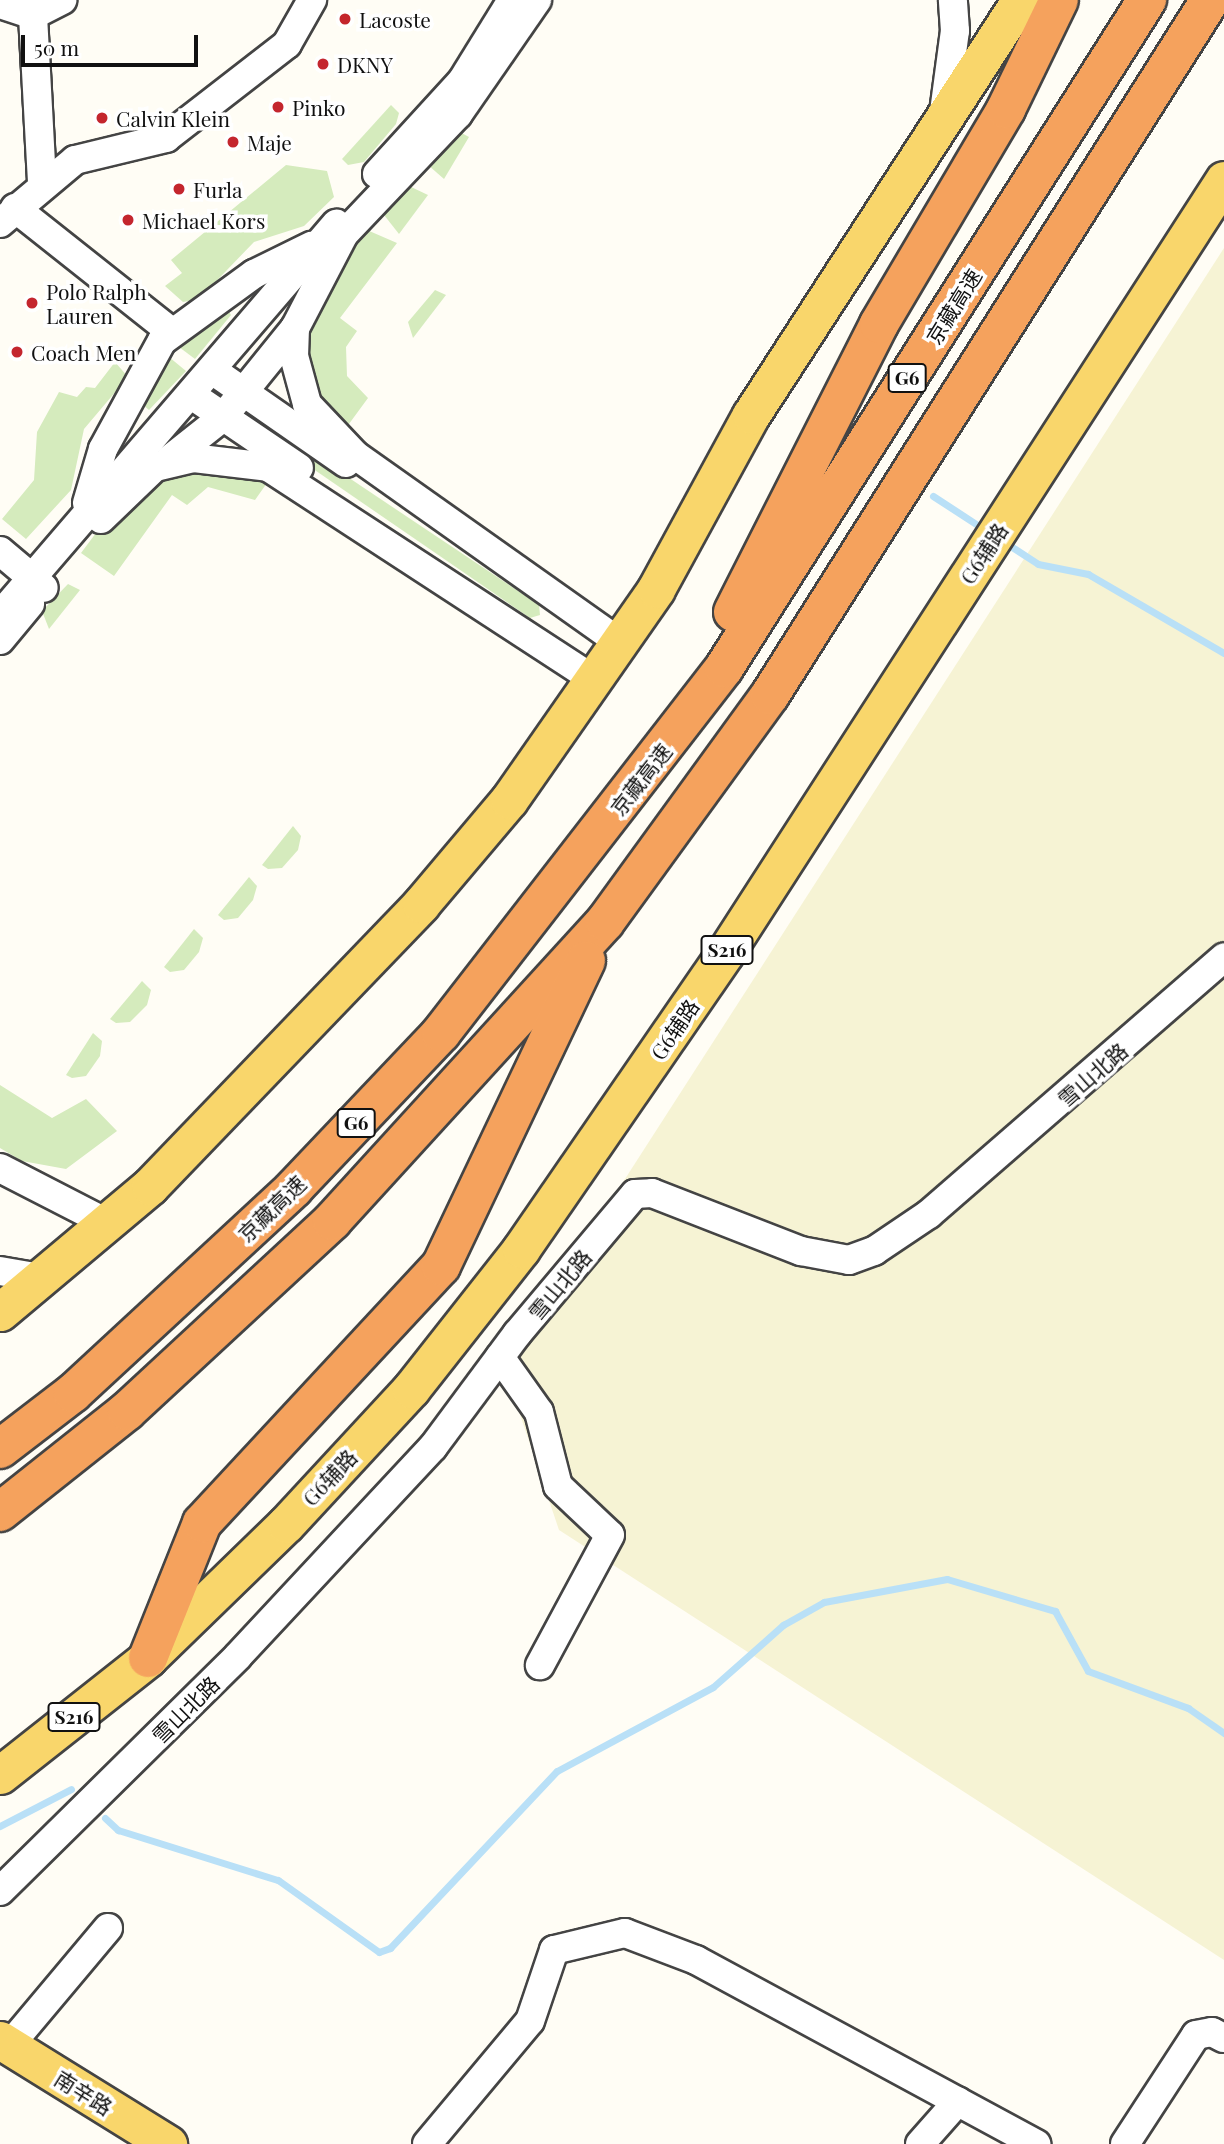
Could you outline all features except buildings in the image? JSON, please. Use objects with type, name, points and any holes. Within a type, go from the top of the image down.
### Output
[{"type":"highway","points":[[662,751],[879,324],[1006,109],[1059,0]]},
{"type":"highway","name":"京藏高速","points":[[0,1449],[73,1393],[294,1188],[441,1033],[662,751],[724,667],[1147,0]]},
{"type":"highway","points":[[0,1512],[127,1411],[332,1221],[605,922],[770,695],[1210,0]]},
{"type":"highway","points":[[148,1658],[202,1523],[441,1266],[605,922]]},
{"type":"main road","points":[[0,1312],[107,1223],[277,1057],[421,904],[509,800],[621,643],[751,415],[1021,0]]},
{"type":"main road","name":"G6辅路","points":[[0,1775],[148,1658],[411,1389],[521,1249],[725,953],[1224,180]]},
{"type":"main road","name":"南辛路","points":[[5,2043],[169,2144]]},
{"type":"street","points":[[0,4],[33,15],[62,0]]},
{"type":"street","points":[[170,331],[7,215],[42,182],[75,160],[166,138],[287,44],[312,0]]},
{"type":"street","points":[[0,640],[38,583],[54,552],[107,485],[192,396],[320,243],[462,81],[512,0]]},
{"type":"street","points":[[0,615],[38,583],[112,505],[155,467],[191,447],[223,416],[295,328],[344,234],[458,114],[537,0]]},
{"type":"street","points":[[943,121],[955,31],[953,0]]},
{"type":"street","points":[[33,15],[42,182]]},
{"type":"street","points":[[83,515],[107,440],[170,331],[254,274],[320,243]]},
{"type":"street","points":[[295,328],[297,382],[313,413],[355,455],[492,548],[507,565],[621,643]]},
{"type":"street","points":[[212,370],[488,561],[507,565]]},
{"type":"street","points":[[192,396],[483,591],[497,613]]},
{"type":"street","points":[[155,467],[192,458],[268,467],[472,605],[497,613],[595,680]]},
{"type":"street","points":[[0,551],[38,583]]},
{"type":"street","name":"雪山北路","points":[[0,1891],[239,1656],[433,1447],[500,1357],[635,1194],[652,1193],[805,1252],[849,1260],[874,1251],[929,1214],[1224,958]]},
{"type":"street","points":[[0,1168],[107,1223]]},
{"type":"street","points":[[0,1271],[40,1278]]},
{"type":"street","points":[[500,1357],[539,1412],[558,1486],[610,1535],[540,1665]]},
{"type":"street","points":[[5,2043],[108,1928]]},
{"type":"street","points":[[427,2144],[530,2021],[554,1950],[625,1933],[695,1961],[1036,2144]]},
{"type":"street","points":[[1125,2144],[1196,2035],[1212,2032],[1224,2038]]},
{"type":"street","points":[[920,2144],[958,2101]]},
{"type":"shaded area","points":[[1224,248],[1224,1960],[559,1530],[504,1367]]},
{"type":"green space","points":[[391,105],[399,113],[396,124],[364,162],[348,165],[342,159]]},
{"type":"green space","points":[[456,130],[469,137],[444,179],[428,165]]},
{"type":"green space","points":[[286,165],[327,171],[334,197],[304,226],[254,242],[199,299],[183,302],[165,286],[182,273],[171,260]]},
{"type":"green space","points":[[409,186],[428,195],[399,234],[384,215]]},
{"type":"green space","points":[[367,230],[397,243],[340,318],[357,331],[346,347],[347,376],[368,398],[346,428],[315,398],[306,373],[306,341],[316,304],[350,243]]},
{"type":"green space","points":[[435,290],[446,295],[413,338],[408,322]]},
{"type":"green space","points":[[228,310],[231,315],[195,359],[171,341]]},
{"type":"green space","points":[[163,352],[186,371],[149,410],[142,404]]},
{"type":"green space","points":[[115,362],[128,377],[84,429],[71,490],[26,539],[2,519],[34,480],[37,432],[59,392],[77,397],[86,387],[95,388]]},
{"type":"green space","points":[[246,409],[539,605],[540,615],[530,618],[239,418]]},
{"type":"green space","points":[[182,470],[274,473],[255,500],[208,487],[187,505],[172,495],[114,576],[81,553],[105,521],[154,481]]},
{"type":"green space","points":[[68,584],[80,590],[49,629],[42,611]]},
{"type":"green space","points":[[293,826],[301,836],[298,850],[282,868],[268,869],[262,865]]},
{"type":"green space","points":[[249,877],[257,886],[253,900],[238,918],[224,920],[218,915]]},
{"type":"green space","points":[[194,929],[203,938],[199,952],[184,970],[170,972],[164,967]]},
{"type":"green space","points":[[142,981],[151,990],[147,1005],[130,1022],[116,1023],[110,1019]]},
{"type":"green space","points":[[93,1033],[102,1041],[100,1056],[86,1076],[72,1078],[66,1075]]},
{"type":"green space","points":[[0,1085],[52,1118],[86,1099],[117,1131],[66,1169],[22,1161],[0,1148]]},
{"type":"waterway","points":[[933,496],[976,524]]},
{"type":"waterway","points":[[1012,547],[1038,564],[1088,574],[1224,653]]},
{"type":"waterway","points":[[105,1818],[118,1830],[278,1880],[379,1952],[390,1948],[557,1771],[713,1687],[783,1625],[824,1602],[947,1579],[1055,1611],[1088,1671],[1188,1708],[1224,1733]]},
{"type":"waterway","points":[[0,1826],[71,1789]]},
{"type":"place","name":"Lacoste","points":[[345,19]]},
{"type":"place","name":"DKNY","points":[[323,64]]},
{"type":"place","name":"Pinko","points":[[278,107]]},
{"type":"place","name":"Calvin Klein","points":[[102,118]]},
{"type":"place","name":"Maje","points":[[233,142]]},
{"type":"place","name":"Furla","points":[[179,189]]},
{"type":"place","name":"Michael Kors","points":[[128,220]]},
{"type":"place","name":"Polo Ralph Lauren","points":[[32,303]]},
{"type":"place","name":"Coach Men","points":[[17,352]]}]
